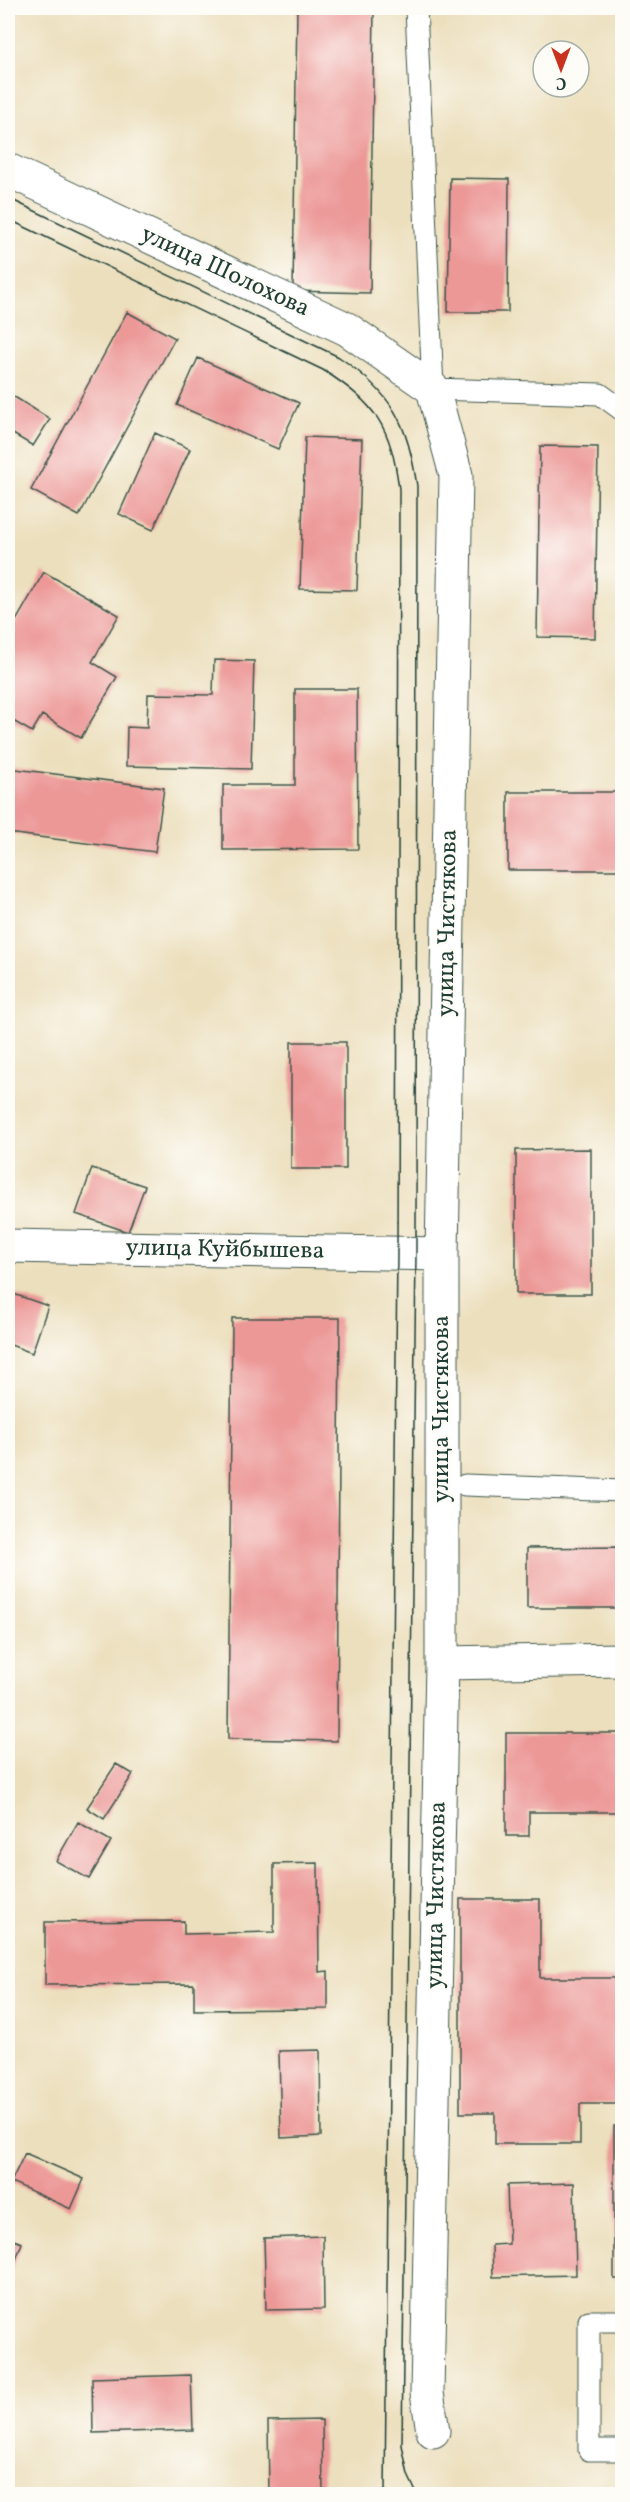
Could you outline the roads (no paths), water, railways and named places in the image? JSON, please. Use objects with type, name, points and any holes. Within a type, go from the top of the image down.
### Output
[{"type":"street","name":"улица Шолохова","points":[[8,170],[347,329],[433,389]]},
{"type":"street","name":"улица Чистякова","points":[[433,389],[456,475],[442,1254],[442,1663],[427,2393],[433,2431]]},
{"type":"street","name":"улица Куйбышева","points":[[8,1246],[442,1254]]},
{"type":"street","points":[[442,1663],[622,1660]]},
{"type":"lane","points":[[416,8],[433,389],[600,394],[622,410]]},
{"type":"lane","points":[[465,1485],[622,1491]]},
{"type":"lane","points":[[622,2321],[589,2321],[589,2450],[622,2450]]},
{"type":"tram line","points":[[8,198],[339,357],[373,384],[394,411],[408,444],[417,486],[416,1253],[402,2445],[408,2475],[417,2494]]},
{"type":"tram line","points":[[8,219],[323,370],[356,394],[378,419],[396,467],[399,489],[397,1253],[385,2494]]}]
